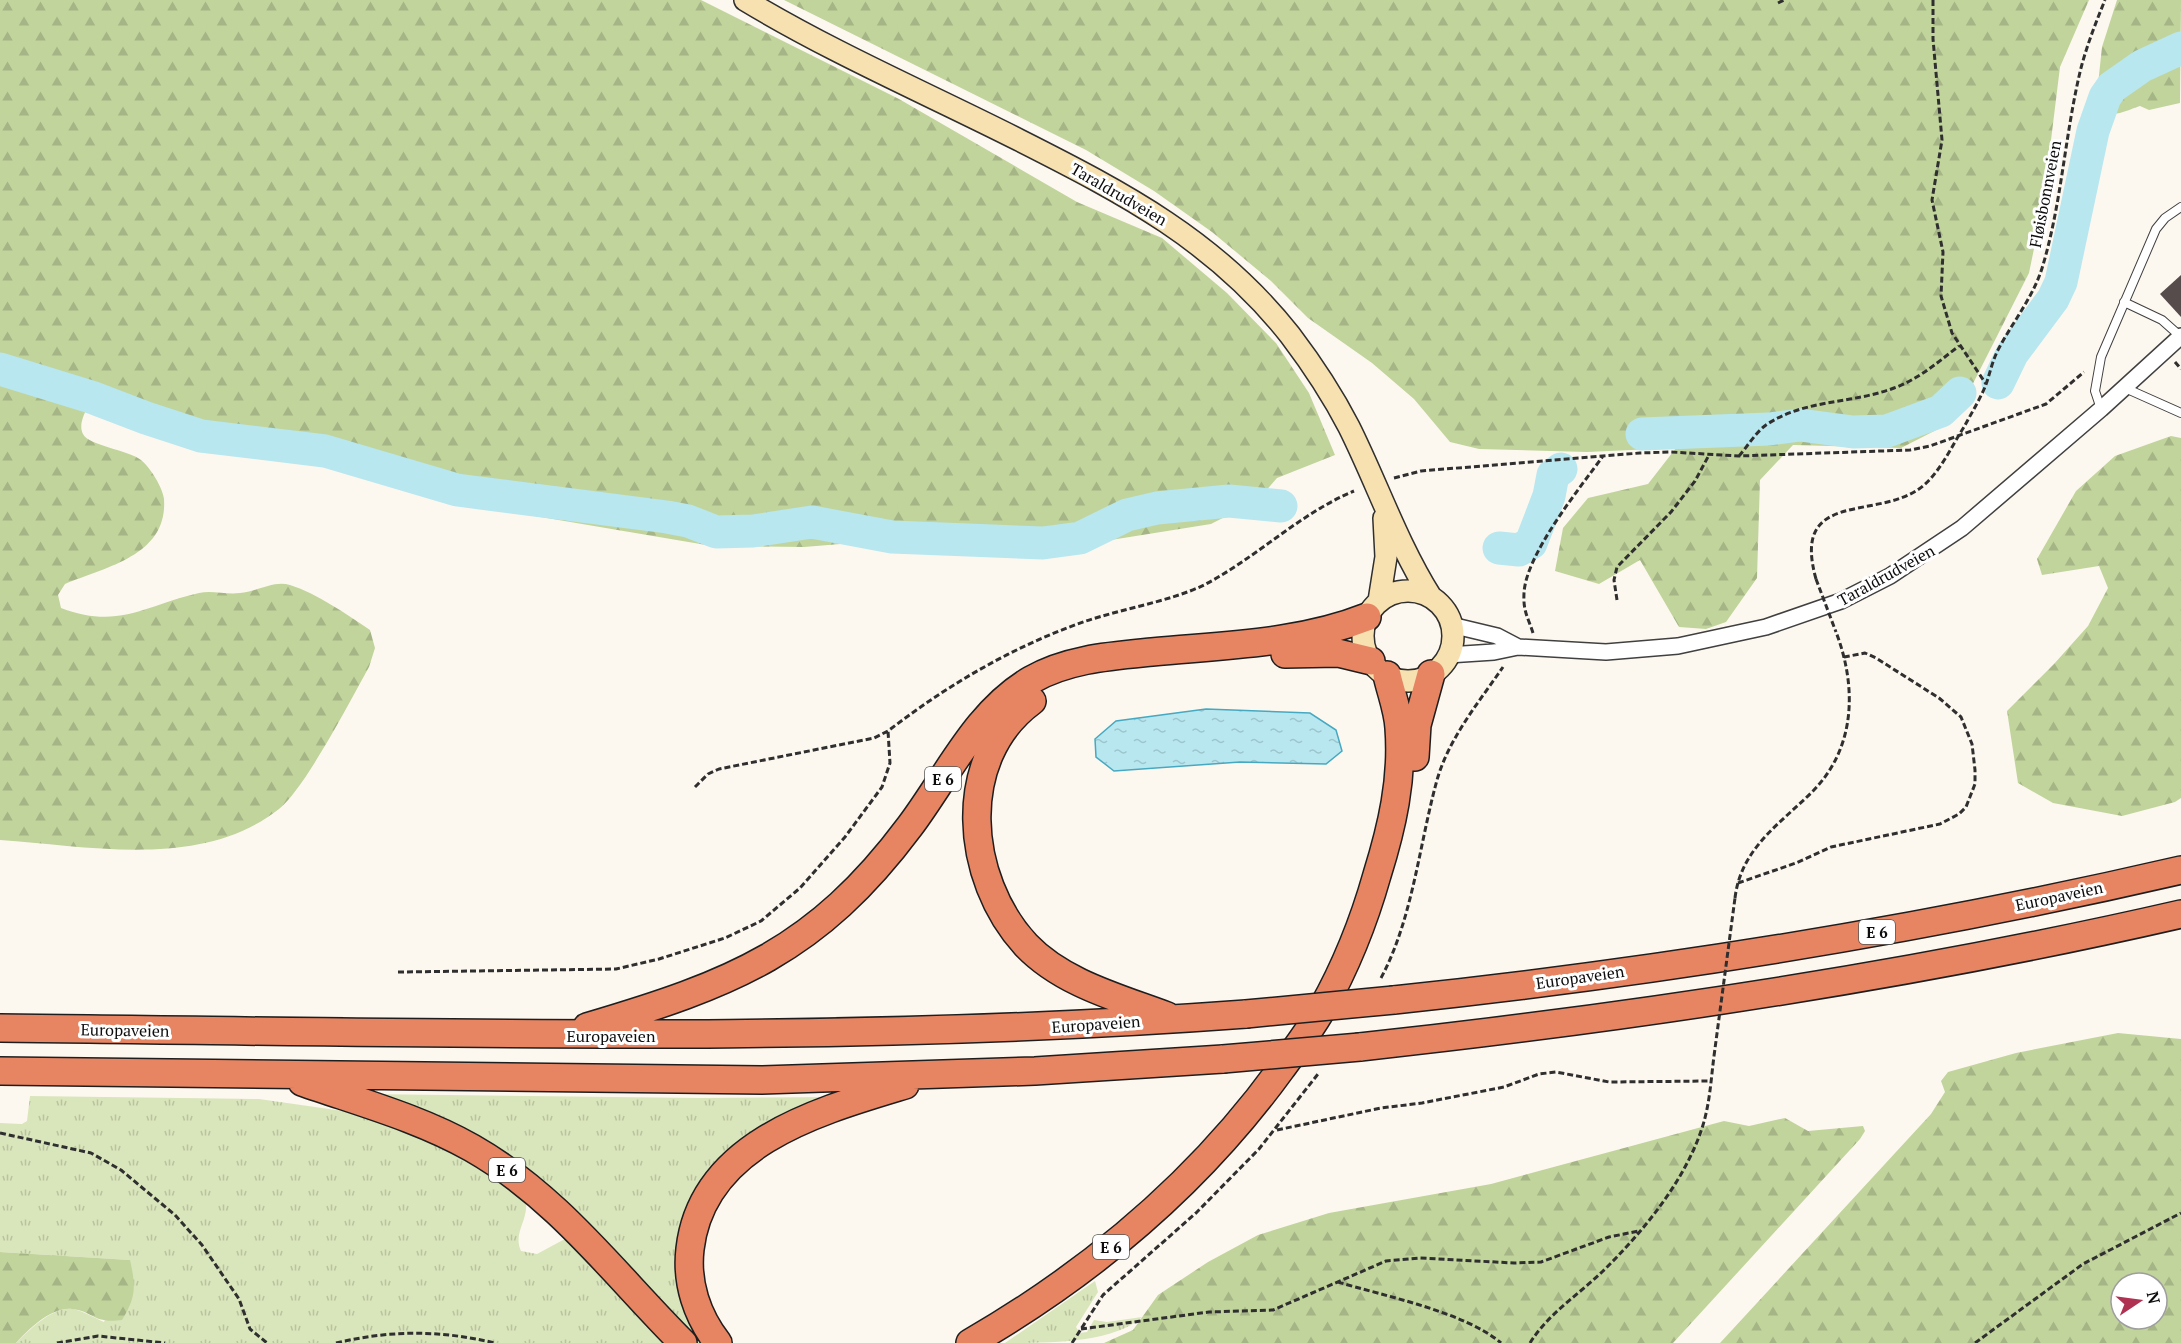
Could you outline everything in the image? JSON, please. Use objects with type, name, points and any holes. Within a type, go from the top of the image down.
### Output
[{"type":"highway","name":"E 6","points":[[559,1036],[704,990],[758,965],[806,935],[858,889],[882,863],[979,728],[1011,693],[1031,680],[1052,670],[1099,658],[1314,635],[1373,609]]},
{"type":"highway","name":"E 6","points":[[970,1343],[1077,1273],[1152,1213],[1234,1130],[1273,1081],[1322,1010],[1372,894],[1396,803],[1400,770],[1399,727],[1379,668],[1356,655],[1316,652],[1103,674],[1080,679],[1038,697],[1016,715],[994,741],[980,783],[977,826],[985,873],[994,896],[1009,922],[1026,945],[1069,976],[1098,991],[1177,1019]]},
{"type":"highway","name":"E 6","points":[[987,1343],[1094,1271],[1132,1241],[1213,1167],[1276,1096],[1324,1028],[1355,968],[1380,909],[1408,810],[1415,759],[1416,725],[1440,664]]},
{"type":"highway","name":"Europaveien","points":[[0,1028],[559,1036],[906,1032],[1177,1019],[1246,1014],[1386,993],[1592,976],[1782,948],[1952,918],[2181,870]]},
{"type":"highway","name":"E 6","points":[[0,1071],[762,1080],[938,1075],[1223,1059],[1360,1047],[1574,1023],[1754,996],[2063,940],[2181,914]]},
{"type":"highway","name":"E 6","points":[[281,1074],[407,1117],[473,1148],[506,1170],[536,1191],[585,1237],[683,1343]]},
{"type":"highway","name":"E 6","points":[[718,1343],[695,1302],[689,1260],[697,1219],[715,1186],[746,1154],[766,1139],[804,1118],[938,1075]]},
{"type":"main road","name":"Taraldrudveien","points":[[745,0],[858,61],[1089,174],[1142,204],[1201,245],[1258,298],[1309,362],[1349,427],[1383,508],[1431,597]]},
{"type":"main road","name":"Taraldrudveien","points":[[1373,609],[1386,557],[1383,508]]},
{"type":"main road","points":[[1404,591],[1431,597],[1447,614],[1452,625],[1452,645],[1440,664],[1409,680],[1379,668],[1364,640],[1373,609],[1391,594],[1404,591]]},
{"type":"street","name":"Taraldrudveien","points":[[1440,664],[1518,647],[1605,652],[1678,645],[1766,627],[1841,601],[1890,576],[1940,545],[2102,409],[2181,336]]},
{"type":"street","name":"Taraldrudveien","points":[[1452,625],[1497,636],[1518,647]]},
{"type":"lane","points":[[2102,409],[2097,400],[2095,382],[2101,357],[2156,229],[2165,218],[2181,207]]},
{"type":"lane","points":[[2124,302],[2162,321],[2181,336]]},
{"type":"lane","points":[[2125,388],[2181,413]]},
{"type":"path","points":[[1778,3],[1784,0]]},
{"type":"path","points":[[1933,0],[1933,39],[1942,140],[1932,200],[1943,252],[1941,296],[1947,319],[1959,346],[1986,384]]},
{"type":"path","name":"Fløisbonnveien","points":[[1530,1343],[1543,1325],[1603,1271],[1639,1231],[1666,1196],[1692,1151],[1702,1126],[1711,1081],[1738,883],[1753,850],[1814,790],[1834,761],[1849,716],[1850,683],[1836,632],[1816,579],[1810,549],[1812,540],[1824,522],[1838,512],[1899,498],[1919,489],[1935,472],[1957,438],[1986,384],[1998,350],[2024,308],[2043,267],[2055,218],[2081,67],[2105,0]]},
{"type":"path","points":[[1740,456],[1765,425],[1806,406],[1839,403],[1893,388],[1920,376],[1959,346]]},
{"type":"path","points":[[2174,361],[2181,369]]},
{"type":"path","points":[[1394,478],[1421,471],[1671,452],[1740,456],[1910,450],[1957,438],[2046,404],[2088,369]]},
{"type":"path","points":[[1617,600],[1614,580],[1617,567],[1671,512],[1695,481],[1709,455]]},
{"type":"path","points":[[1386,993],[1437,779],[1453,742],[1469,718],[1518,647],[1533,635],[1525,614],[1524,592],[1529,572],[1559,517],[1603,456]]},
{"type":"path","points":[[695,787],[708,774],[719,769],[874,738],[991,662],[1023,646],[1087,621],[1204,585],[1316,510],[1354,491]]},
{"type":"path","points":[[1738,883],[1796,863],[1831,847],[1940,824],[1959,814],[1966,807],[1975,784],[1975,770],[1972,744],[1961,717],[1939,698],[1876,658],[1865,653],[1844,657]]},
{"type":"path","points":[[398,972],[616,969],[714,941],[761,921],[800,888],[845,837],[882,787],[890,763],[888,731]]},
{"type":"path","points":[[1276,1130],[1381,1108],[1422,1103],[1504,1087],[1539,1074],[1556,1072],[1610,1082],[1711,1081]]},
{"type":"path","points":[[1072,1343],[1103,1294],[1196,1213],[1276,1130],[1319,1073]]},
{"type":"path","points":[[0,1133],[92,1153],[121,1170],[175,1215],[202,1245],[239,1299],[250,1329],[267,1343]]},
{"type":"path","points":[[1975,1343],[2083,1264],[2181,1213]]},
{"type":"path","points":[[1080,1329],[1209,1312],[1273,1310],[1297,1302],[1337,1281],[1386,1261],[1402,1259],[1541,1262],[1609,1237],[1639,1231]]},
{"type":"path","points":[[1337,1281],[1461,1321],[1488,1332],[1501,1343]]},
{"type":"path","points":[[336,1343],[381,1334],[418,1331],[451,1334],[495,1343]]},
{"type":"path","points":[[57,1343],[98,1336],[165,1343]]},
{"type":"green space","points":[[0,0],[701,0],[899,99],[1077,202],[1162,238],[1227,293],[1276,343],[1309,393],[1335,455],[1277,478],[1258,500],[1211,524],[1067,547],[971,550],[865,542],[804,547],[712,546],[523,514],[381,477],[207,439],[89,404],[82,422],[83,434],[93,442],[135,457],[145,463],[156,478],[163,494],[163,518],[156,534],[131,557],[65,584],[58,595],[61,608],[100,617],[116,616],[199,593],[240,593],[284,584],[321,599],[370,630],[375,648],[369,667],[327,743],[302,782],[279,809],[249,828],[216,840],[181,847],[144,850],[0,840]]},
{"type":"green space","points":[[784,0],[2089,0],[2060,67],[2043,205],[2029,273],[1954,421],[1901,448],[1793,445],[1760,480],[1757,578],[1726,622],[1706,629],[1679,627],[1640,560],[1599,584],[1555,571],[1563,528],[1588,498],[1648,484],[1676,448],[1587,452],[1479,449],[1450,442],[1414,399],[1372,363],[1308,318],[1271,281],[1212,232],[1154,191],[1086,150]]},
{"type":"green space","points":[[2117,0],[2181,0],[2180,103],[2149,110],[2140,106],[2117,114],[2106,112],[2096,103],[2102,47]]},
{"type":"green space","points":[[2171,436],[2181,438],[2181,798],[2175,802],[2122,816],[2053,803],[2018,783],[2007,711],[2088,626],[2108,588],[2099,566],[2042,575],[2037,559],[2076,491],[2115,456]]},
{"type":"green space","points":[[2118,1033],[2181,1039],[2181,1343],[1720,1343],[1931,1114],[1945,1092],[1941,1081],[1948,1072],[2016,1053]]},
{"type":"green space","points":[[362,1094],[700,1098],[835,1097],[698,1197],[707,1343],[693,1343],[565,1207]]},
{"type":"green space","points":[[30,1096],[259,1099],[357,1113],[447,1146],[525,1198],[526,1212],[519,1238],[521,1251],[537,1254],[569,1239],[669,1343],[16,1343],[42,1320],[65,1309],[77,1310],[104,1322],[130,1260],[0,1252],[0,1123],[22,1124],[27,1121]]},
{"type":"green space","points":[[1785,1118],[1808,1131],[1863,1126],[1865,1131],[1673,1343],[1104,1343],[1133,1330],[1158,1295],[1208,1262],[1258,1235],[1329,1213],[1491,1184],[1724,1121],[1749,1126]]},
{"type":"green space","points":[[0,1252],[130,1260],[134,1292],[130,1305],[122,1320],[112,1321],[99,1319],[79,1310],[64,1309],[48,1315],[16,1343],[0,1343]]},
{"type":"green space","points":[[1095,1281],[1098,1292],[1076,1327],[1080,1333],[1087,1332],[1094,1320],[1107,1322],[1142,1317],[1130,1326],[1098,1337],[1060,1342],[1005,1343]]},
{"type":"water","points":[[1206,709],[1310,713],[1336,730],[1342,751],[1326,764],[1240,762],[1114,771],[1096,757],[1095,739],[1116,721]]},
{"type":"building","points":[[2181,275],[2181,317],[2160,294]]},
{"type":"waterway","points":[[1998,383],[2012,354],[2053,299],[2061,282],[2093,131],[2105,97],[2112,87],[2142,66],[2181,48]]},
{"type":"waterway","points":[[0,369],[91,397],[201,436],[325,451],[457,490],[667,517],[688,521],[716,532],[753,531],[812,522],[892,537],[1043,543],[1080,538],[1127,515],[1157,508],[1229,501],[1281,506]]},
{"type":"waterway","points":[[1642,434],[1769,429],[1800,425],[1853,432],[1887,431],[1941,411],[1960,393]]},
{"type":"waterway","points":[[1499,548],[1519,550],[1531,543],[1549,496],[1553,475],[1561,469]]}]
